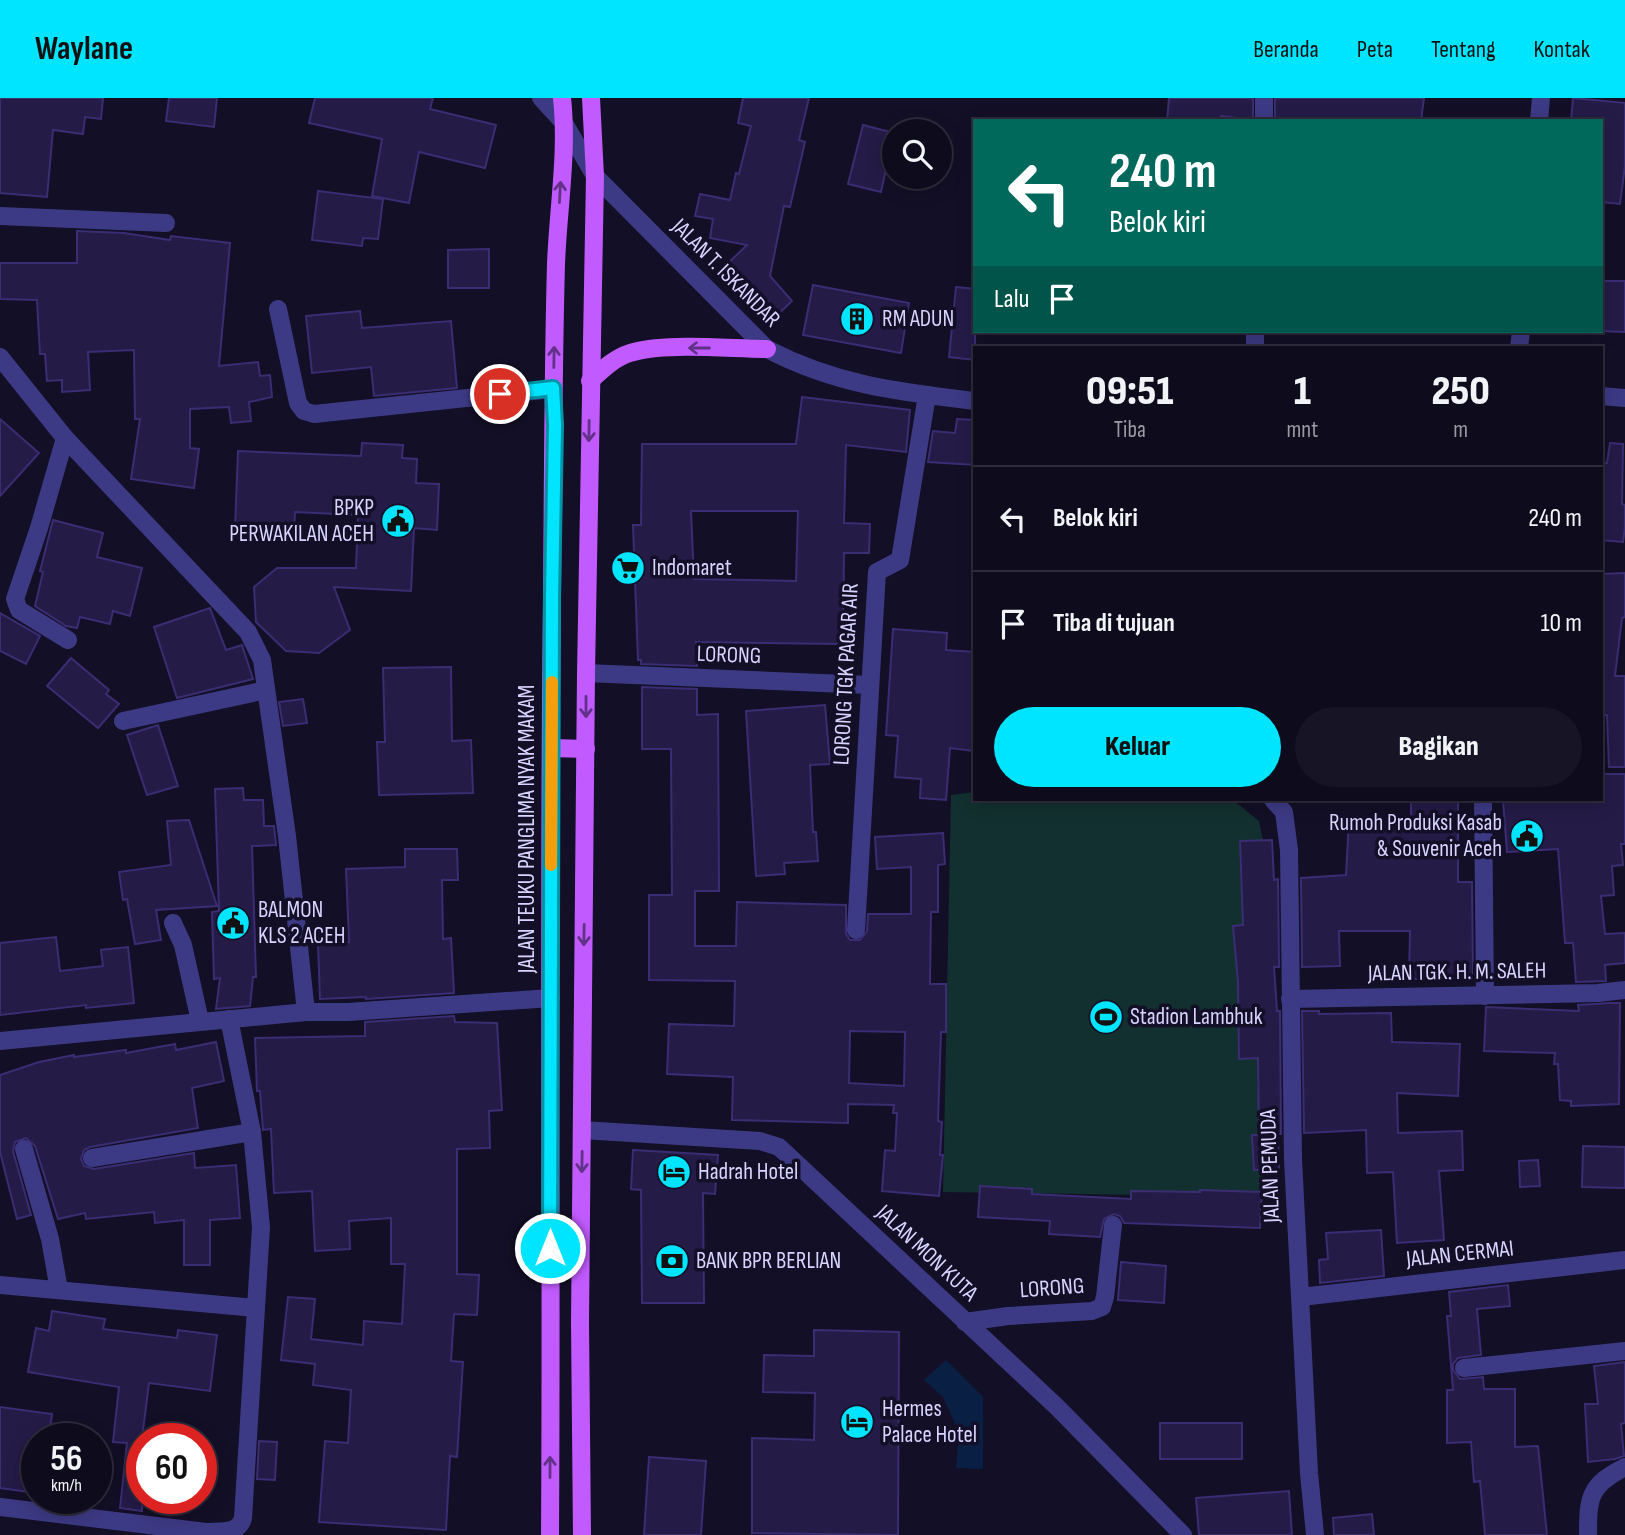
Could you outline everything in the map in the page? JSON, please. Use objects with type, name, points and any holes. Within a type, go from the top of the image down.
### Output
[{"type":"main road","name":"JALAN TEUKU PANGLIMA NYAK MAKAM","points":[[550,1535],[553,388],[556,260],[565,123],[562,98]]},
{"type":"main road","points":[[582,1535],[580,1323],[586,673],[595,176],[591,98]]},
{"type":"main road","points":[[590,381],[612,361],[631,352],[657,348],[767,349]]},
{"type":"main road","points":[[552,748],[586,749]]},
{"type":"main road","points":[[549,1323],[580,1323]]},
{"type":"street","name":"JALAN T. ISKANDAR","points":[[541,98],[565,123],[595,176],[767,349],[798,365],[851,383],[973,401]]},
{"type":"street","points":[[1264,98],[1264,119]]},
{"type":"street","points":[[1539,119],[1541,98]]},
{"type":"street","points":[[0,215],[166,223]]},
{"type":"street","points":[[278,309],[298,403],[304,411],[314,414],[553,388]]},
{"type":"street","points":[[0,357],[65,438],[248,632],[262,660],[288,836],[306,1012]]},
{"type":"street","name":"LORONG TGK PAGAR AIR","points":[[856,930],[877,572],[900,560],[927,395]]},
{"type":"street","points":[[1603,396],[1625,398]]},
{"type":"street","points":[[65,438],[15,599],[19,610],[68,640]]},
{"type":"street","name":"LORONG","points":[[586,673],[870,685]]},
{"type":"street","points":[[123,721],[266,690]]},
{"type":"street","name":"JALAN PEMUDA","points":[[1274,801],[1281,807],[1286,820],[1289,850],[1293,1159],[1309,1473],[1315,1535]]},
{"type":"street","points":[[1483,801],[1485,996]]},
{"type":"street","points":[[173,923],[183,946],[200,1021]]},
{"type":"street","name":"JALAN TGK. H. M. SALEH","points":[[1290,999],[1598,993],[1625,990]]},
{"type":"street","points":[[0,1041],[306,1012],[348,1012],[551,998]]},
{"type":"street","points":[[0,1507],[206,1533],[237,1529],[242,1524],[261,1227],[252,1132],[229,1019]]},
{"type":"street","name":"JALAN MON KUTA","points":[[582,1130],[760,1141],[779,1147],[1057,1407],[1183,1535]]},
{"type":"street","points":[[92,1158],[252,1132]]},
{"type":"street","points":[[24,1150],[50,1239],[59,1290]]},
{"type":"street","name":"LORONG","points":[[965,1322],[998,1317],[1092,1311],[1102,1307],[1114,1226]]},
{"type":"street","name":"JALAN CERMAI","points":[[1301,1297],[1625,1260]]},
{"type":"street","points":[[0,1285],[256,1308]]},
{"type":"street","points":[[1464,1368],[1625,1351]]},
{"type":"street","points":[[1588,1535],[1588,1508],[1596,1486],[1625,1467]]},
{"type":"green space","name":"Stadion Lambhuk","points":[[973,792],[973,801],[1234,801],[1259,821],[1263,841],[1268,1197],[943,1192],[951,795]]},
{"type":"water","points":[[946,1360],[983,1397],[983,1469],[956,1468],[959,1432],[943,1397],[924,1380]]},
{"type":"building","points":[[0,98],[103,98],[101,119],[85,117],[83,134],[53,130],[47,197],[0,193]]},
{"type":"building","points":[[169,98],[217,98],[214,127],[166,121]]},
{"type":"building","points":[[315,98],[433,98],[430,109],[496,125],[485,168],[419,152],[409,203],[372,196],[382,139],[309,123]]},
{"type":"building","points":[[743,98],[809,98],[799,140],[805,142],[790,207],[784,206],[770,276],[792,301],[774,318],[726,265],[747,245],[710,238],[713,219],[695,216],[700,194],[730,200],[751,126],[738,123]]},
{"type":"building","points":[[1169,98],[1253,98],[1253,119],[1221,116],[1221,119],[1167,119]]},
{"type":"building","points":[[1275,98],[1424,98],[1421,119],[1275,119]]},
{"type":"building","points":[[1573,98],[1625,103],[1625,166],[1620,204],[1603,202],[1603,119],[1571,119]]},
{"type":"building","points":[[863,125],[882,130],[881,192],[848,184]]},
{"type":"building","points":[[318,191],[383,199],[378,239],[363,238],[362,246],[312,240]]},
{"type":"building","points":[[77,231],[124,233],[170,240],[171,236],[230,243],[219,366],[258,362],[260,376],[270,375],[272,397],[249,402],[251,421],[231,423],[229,407],[190,409],[190,448],[199,449],[194,488],[131,479],[140,419],[135,419],[134,350],[88,352],[90,390],[62,392],[62,380],[47,381],[45,354],[40,354],[37,300],[0,299],[0,263],[77,263]]},
{"type":"building","points":[[489,249],[489,288],[448,288],[448,250]]},
{"type":"building","points":[[1603,281],[1625,281],[1625,332],[1603,331]]},
{"type":"building","name":"RM ADUN","points":[[813,285],[909,303],[901,353],[803,335]]},
{"type":"building","points":[[956,287],[973,289],[973,360],[949,357]]},
{"type":"building","points":[[360,311],[362,328],[451,321],[457,388],[374,396],[371,367],[312,373],[306,316]]},
{"type":"building","points":[[802,397],[910,410],[906,452],[846,445],[844,523],[870,524],[869,553],[844,553],[843,644],[696,642],[697,666],[641,664],[641,660],[638,660],[633,525],[641,525],[642,444],[796,444]],"holes":[[[691,511],[798,511],[796,581],[694,579]]]},
{"type":"building","points":[[0,419],[39,453],[0,496]]},
{"type":"building","points":[[957,419],[973,420],[973,465],[928,462],[933,431],[955,433]]},
{"type":"building","name":"BPKP PERWAKILAN ACEH","points":[[362,443],[403,445],[402,458],[417,459],[416,483],[439,484],[437,530],[414,528],[411,591],[334,587],[350,630],[319,653],[286,651],[256,622],[254,587],[277,568],[356,568],[358,515],[295,512],[294,530],[235,528],[238,451],[361,456]]},
{"type":"building","points":[[1610,443],[1623,444],[1623,542],[1603,540],[1603,463],[1607,463]]},
{"type":"building","points":[[53,520],[103,533],[97,557],[142,568],[130,616],[113,611],[110,624],[80,617],[77,628],[66,626],[35,606],[43,572],[40,571]]},
{"type":"building","points":[[1625,573],[1625,617],[1622,618],[1615,676],[1625,676],[1625,767],[1609,767],[1607,715],[1603,715],[1603,574]]},
{"type":"building","points":[[210,608],[226,650],[242,645],[253,679],[177,698],[154,627]]},
{"type":"building","points":[[0,613],[40,636],[26,664],[0,651]]},
{"type":"building","points":[[893,629],[947,633],[946,650],[973,652],[973,751],[950,748],[946,800],[920,798],[921,779],[895,777],[898,736],[886,735]]},
{"type":"building","points":[[71,658],[109,690],[106,694],[119,704],[98,728],[47,686]]},
{"type":"building","points":[[451,667],[452,741],[471,740],[473,793],[379,795],[377,742],[385,742],[383,668]]},
{"type":"building","points":[[642,687],[697,689],[697,715],[718,714],[719,891],[695,891],[695,946],[736,946],[737,902],[846,905],[846,934],[850,940],[860,940],[867,931],[868,914],[911,914],[911,867],[877,869],[875,837],[943,833],[945,864],[938,865],[938,912],[931,912],[930,984],[946,984],[946,1032],[941,1032],[938,1121],[942,1122],[940,1155],[943,1155],[939,1196],[882,1191],[885,1150],[895,1151],[897,1113],[893,1113],[894,1105],[848,1104],[848,1123],[732,1120],[733,1077],[667,1074],[669,1024],[734,1026],[735,981],[649,980],[649,895],[672,895],[671,749],[642,749]],"holes":[[[850,1031],[905,1032],[904,1086],[849,1083]]]},
{"type":"building","points":[[303,699],[307,723],[283,726],[279,702]]},
{"type":"building","points":[[825,705],[830,764],[810,765],[813,832],[816,832],[818,861],[784,863],[785,874],[756,876],[746,711]]},
{"type":"building","points":[[158,725],[178,786],[147,795],[127,735]]},
{"type":"building","points":[[1603,774],[1625,774],[1625,844],[1621,844],[1623,865],[1612,866],[1614,895],[1601,896],[1605,934],[1625,933],[1625,963],[1605,965],[1606,981],[1576,982],[1573,943],[1565,943],[1558,849],[1507,852],[1503,801],[1603,801]]},
{"type":"building","points":[[243,788],[244,800],[263,800],[264,826],[274,826],[276,845],[252,846],[256,977],[253,977],[250,1006],[216,1009],[220,978],[214,979],[212,912],[219,911],[215,789]]},
{"type":"building","points":[[1411,801],[1458,801],[1458,882],[1472,882],[1473,979],[1409,979],[1410,931],[1339,931],[1340,966],[1302,967],[1301,878],[1346,875],[1349,820],[1411,821]]},
{"type":"building","points":[[189,820],[217,906],[156,910],[161,940],[135,944],[127,899],[123,900],[119,872],[171,865],[167,821]]},
{"type":"building","points":[[1272,840],[1274,880],[1278,879],[1279,967],[1274,967],[1277,1011],[1280,1011],[1281,1134],[1278,1134],[1279,1169],[1254,1170],[1252,1135],[1259,1135],[1258,1058],[1239,1059],[1238,982],[1233,926],[1243,925],[1240,841]]},
{"type":"building","points":[[405,849],[457,849],[458,880],[442,880],[443,939],[451,938],[454,993],[320,999],[318,944],[349,942],[346,869],[405,867]]},
{"type":"building","points":[[56,937],[60,971],[103,966],[101,950],[128,947],[134,1003],[86,1008],[86,1005],[0,1015],[0,943]]},
{"type":"building","points":[[1620,1003],[1619,1104],[1571,1106],[1571,1101],[1560,1100],[1558,1064],[1554,1064],[1555,1053],[1484,1051],[1486,1007],[1579,1011],[1578,1005]]},
{"type":"building","points":[[1302,1011],[1319,1011],[1319,1014],[1391,1013],[1392,1042],[1460,1044],[1458,1096],[1397,1093],[1398,1133],[1462,1131],[1463,1170],[1439,1171],[1444,1240],[1397,1243],[1393,1172],[1367,1173],[1366,1130],[1304,1133]]},
{"type":"building","points":[[454,1016],[455,1022],[497,1023],[502,1110],[489,1111],[490,1148],[457,1149],[457,1274],[479,1275],[477,1315],[454,1314],[451,1361],[463,1362],[457,1457],[450,1456],[446,1530],[319,1522],[325,1441],[348,1443],[351,1390],[313,1385],[315,1364],[281,1360],[288,1297],[315,1299],[311,1339],[363,1345],[364,1321],[402,1324],[405,1264],[391,1264],[391,1218],[349,1221],[350,1249],[315,1251],[312,1191],[274,1193],[271,1129],[263,1130],[260,1091],[257,1091],[255,1038],[365,1036],[365,1022]]},
{"type":"building","points":[[216,1042],[224,1081],[192,1088],[198,1128],[90,1147],[84,1150],[81,1159],[84,1166],[94,1169],[194,1153],[195,1168],[236,1165],[240,1218],[210,1220],[210,1265],[184,1265],[184,1220],[155,1223],[154,1212],[86,1219],[85,1213],[58,1219],[35,1146],[26,1138],[15,1142],[13,1151],[31,1215],[17,1219],[0,1152],[0,1075],[39,1062],[74,1055],[126,1050],[126,1053],[175,1044],[176,1050]]},
{"type":"building","points":[[1583,1146],[1625,1147],[1625,1188],[1582,1187]]},
{"type":"building","points":[[633,1150],[718,1155],[715,1194],[703,1193],[704,1303],[642,1303],[641,1190],[631,1189]]},
{"type":"building","points":[[1538,1160],[1540,1186],[1520,1187],[1519,1161]]},
{"type":"building","points":[[980,1186],[1032,1189],[1032,1194],[1131,1199],[1131,1191],[1262,1192],[1260,1228],[1124,1223],[1120,1216],[1114,1214],[1104,1219],[1100,1237],[1049,1234],[1050,1221],[978,1217]]},
{"type":"building","points":[[1381,1230],[1384,1276],[1320,1283],[1319,1260],[1328,1259],[1326,1233]]},
{"type":"building","points":[[1121,1262],[1166,1266],[1164,1303],[1118,1300]]},
{"type":"building","points":[[1508,1285],[1510,1306],[1477,1309],[1481,1355],[1458,1358],[1453,1364],[1453,1370],[1460,1379],[1483,1377],[1484,1389],[1515,1389],[1515,1447],[1538,1446],[1547,1535],[1485,1535],[1480,1481],[1474,1482],[1471,1442],[1447,1443],[1447,1390],[1453,1390],[1447,1316],[1451,1316],[1449,1292]]},
{"type":"building","points":[[52,1311],[105,1319],[103,1329],[177,1338],[178,1330],[217,1335],[210,1391],[149,1383],[144,1423],[126,1423],[126,1443],[113,1442],[119,1387],[28,1372],[36,1328],[49,1331]]},
{"type":"building","name":"Hermes Palace Hotel","points":[[814,1330],[899,1332],[898,1535],[752,1533],[752,1438],[814,1440],[815,1393],[763,1392],[764,1355],[814,1356]]},
{"type":"building","points":[[1625,1362],[1625,1423],[1621,1424],[1624,1456],[1588,1462],[1585,1404],[1598,1404],[1594,1366]]},
{"type":"building","points":[[0,1407],[52,1414],[51,1423],[21,1423],[21,1491],[0,1488]]},
{"type":"building","points":[[1160,1423],[1242,1423],[1242,1459],[1160,1459]]},
{"type":"building","points":[[259,1441],[277,1442],[275,1480],[257,1479]]},
{"type":"building","points":[[126,1452],[126,1509],[120,1508]]},
{"type":"building","points":[[649,1457],[706,1461],[701,1535],[644,1535]]},
{"type":"building","points":[[1289,1491],[1292,1535],[1199,1535],[1196,1498]]},
{"type":"building","points":[[1372,1514],[1374,1535],[1334,1535],[1333,1518]]},
{"type":"slow traffic","points":[[551,865],[552,682]]},
{"type":"place","name":"RM ADUN","points":[[857,319]]},
{"type":"place","name":"BPKP PERWAKILAN ACEH","points":[[398,521]]},
{"type":"place","name":"Indomaret","points":[[628,568]]},
{"type":"place","name":"Rumoh Produksi Kasab & Souvenir Aceh","points":[[1527,836]]},
{"type":"place","name":"BALMON KLS 2 ACEH","points":[[233,923]]},
{"type":"place","name":"Stadion Lambhuk","points":[[1106,1017]]},
{"type":"place","name":"Hadrah Hotel","points":[[674,1172]]},
{"type":"place","name":"BANK BPR BERLIAN","points":[[672,1261]]},
{"type":"place","name":"Hermes Palace Hotel","points":[[857,1422]]},
{"type":"route","points":[[500,394],[553,388],[555,425],[550,1248]]}]
